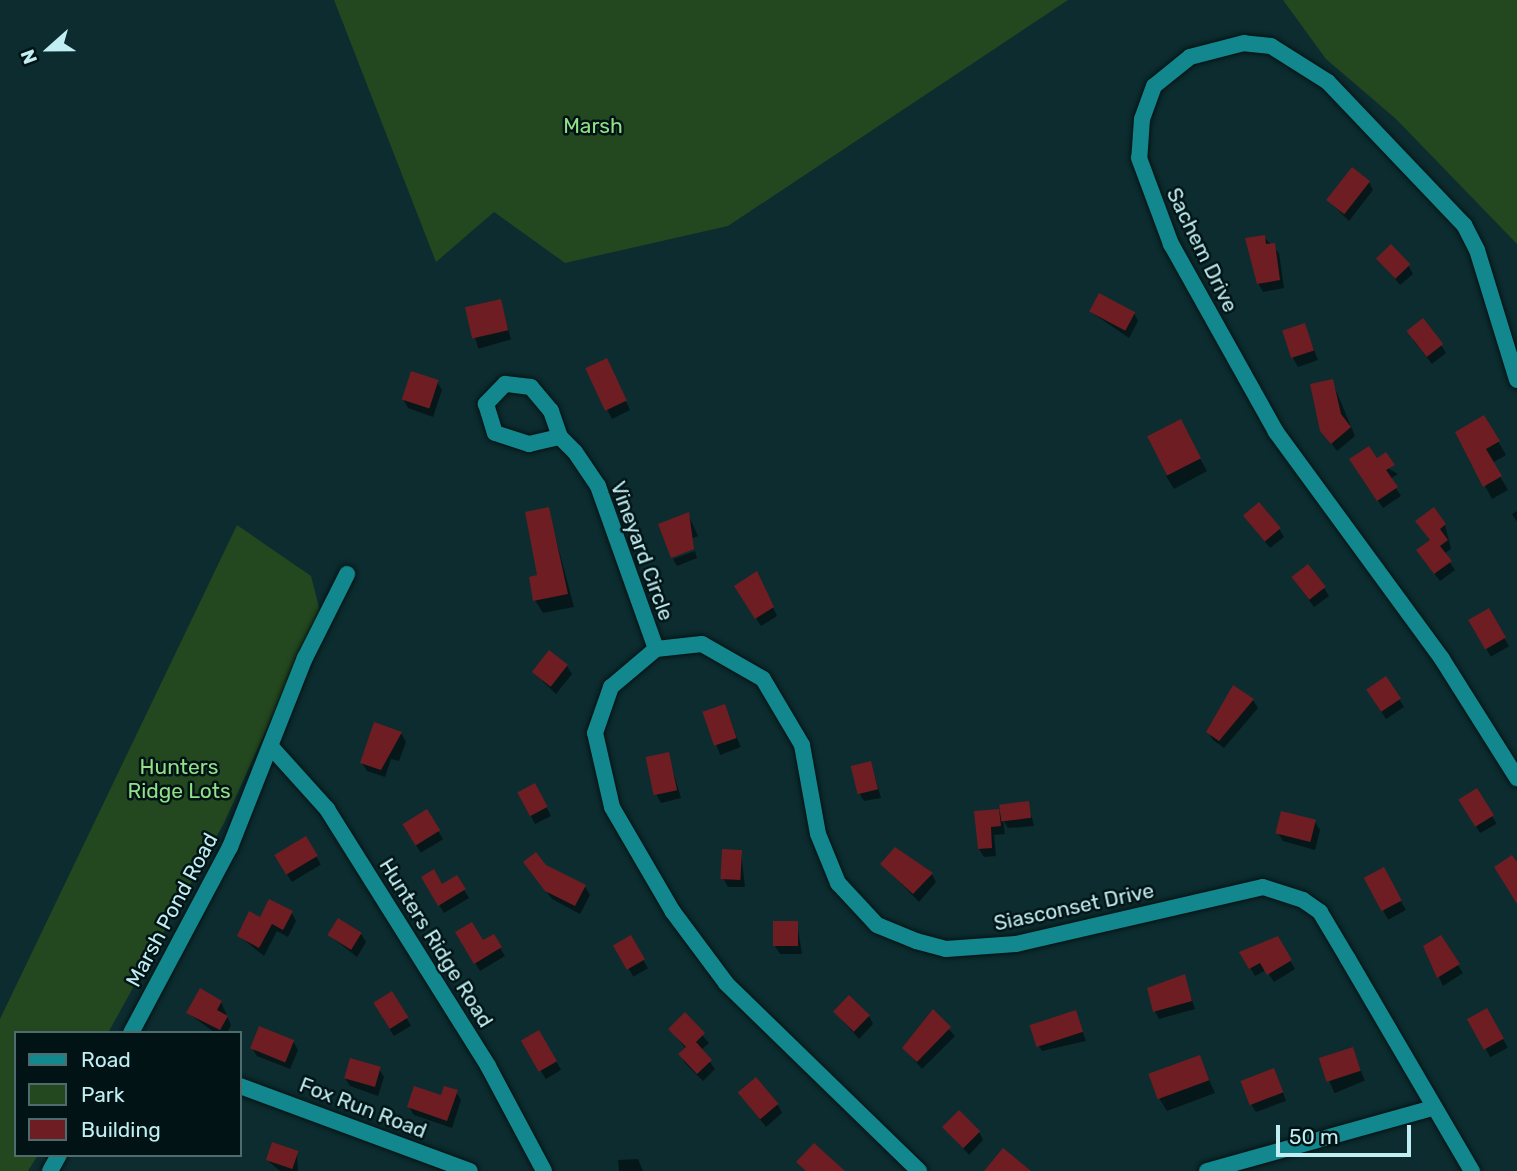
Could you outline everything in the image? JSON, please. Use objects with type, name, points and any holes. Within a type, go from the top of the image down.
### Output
[{"type":"street","name":"Sachem Drive","points":[[1517,380],[1478,250],[1464,225],[1328,82],[1271,46],[1244,43],[1190,57],[1154,86],[1142,119],[1139,158],[1171,244],[1276,432],[1442,659],[1517,778]]},
{"type":"street","name":"Vineyard Circle","points":[[560,437],[529,444],[510,441],[490,427],[486,404],[505,384],[531,387],[551,411],[560,437],[598,486],[656,649]]},
{"type":"street","name":"Marsh Pond Road","points":[[132,1031],[230,847],[273,749],[305,657],[347,573]]},
{"type":"street","name":"Siasconset Drive","points":[[656,649],[702,643],[763,679],[802,745],[811,807],[831,869],[846,897],[877,925],[946,949],[1016,944],[1275,886],[1320,912],[1472,1171]]},
{"type":"street","points":[[656,649],[611,687],[596,733],[612,807],[673,912],[726,983],[919,1171]]},
{"type":"street","name":"Hunters Ridge Road","points":[[273,749],[334,820],[488,1066],[544,1171]]},
{"type":"street","name":"Fox Run Road","points":[[242,1087],[470,1171]]},
{"type":"street","points":[[1208,1171],[1433,1108]]},
{"type":"green space","name":"Marsh","points":[[334,0],[1068,0],[728,226],[565,263],[494,212],[436,262]]},
{"type":"green space","points":[[1283,0],[1517,0],[1517,244],[1396,119],[1326,59]]},
{"type":"green space","name":"Hunters Ridge Lots","points":[[237,525],[311,576],[320,611],[224,823],[109,1031],[14,1031],[14,1157],[37,1157],[28,1171],[0,1171],[0,1019]]},
{"type":"building","points":[[1352,167],[1370,181],[1344,214],[1326,200]]},
{"type":"building","points":[[1265,235],[1266,244],[1275,243],[1280,280],[1257,284],[1245,238]]},
{"type":"building","points":[[1391,244],[1410,264],[1395,279],[1376,259]]},
{"type":"building","points":[[1099,293],[1135,312],[1125,331],[1089,312]]},
{"type":"building","points":[[501,299],[508,330],[472,339],[465,307]]},
{"type":"building","points":[[1423,318],[1443,344],[1427,357],[1406,331]]},
{"type":"building","points":[[1305,323],[1314,351],[1291,358],[1282,330]]},
{"type":"building","points":[[607,358],[627,401],[605,411],[585,368]]},
{"type":"building","points":[[411,371],[439,380],[429,408],[402,400]]},
{"type":"building","points":[[1333,379],[1341,414],[1351,427],[1331,444],[1320,431],[1310,384]]},
{"type":"building","points":[[1484,415],[1500,441],[1486,449],[1502,476],[1483,487],[1455,432]]},
{"type":"building","points":[[1181,419],[1201,458],[1167,475],[1147,436]]},
{"type":"building","points":[[1369,446],[1377,458],[1386,452],[1395,465],[1386,470],[1398,487],[1377,501],[1349,459]]},
{"type":"building","points":[[1259,502],[1281,528],[1265,542],[1243,515]]},
{"type":"building","points":[[549,507],[568,594],[533,601],[529,577],[537,575],[525,512]]},
{"type":"building","points":[[1434,507],[1446,524],[1440,529],[1448,540],[1440,546],[1452,561],[1434,574],[1416,550],[1430,540],[1415,521]]},
{"type":"building","points":[[689,512],[694,549],[671,558],[658,524]]},
{"type":"building","points":[[1308,564],[1326,587],[1309,600],[1291,577]]},
{"type":"building","points":[[757,571],[774,607],[755,619],[734,586]]},
{"type":"building","points":[[1489,608],[1506,637],[1485,649],[1468,620]]},
{"type":"building","points":[[549,650],[568,665],[551,687],[532,672]]},
{"type":"building","points":[[1386,676],[1401,698],[1381,712],[1366,689]]},
{"type":"building","points":[[1233,685],[1254,699],[1219,741],[1206,732]]},
{"type":"building","points":[[725,704],[737,738],[714,746],[702,712]]},
{"type":"building","points":[[374,722],[402,732],[381,770],[360,763]]},
{"type":"building","points":[[669,752],[677,790],[654,795],[646,757]]},
{"type":"building","points":[[871,761],[878,789],[858,794],[851,766]]},
{"type":"building","points":[[535,783],[548,807],[530,816],[517,792]]},
{"type":"building","points":[[1477,788],[1494,815],[1475,827],[1458,800]]},
{"type":"building","points":[[1029,801],[1031,818],[1001,822],[999,805]]},
{"type":"building","points":[[427,809],[440,830],[416,846],[402,824]]},
{"type":"building","points":[[999,809],[1001,826],[991,827],[992,848],[978,849],[974,811]]},
{"type":"building","points":[[1281,811],[1316,820],[1310,842],[1275,833]]},
{"type":"building","points":[[306,836],[318,856],[286,875],[274,855]]},
{"type":"building","points":[[895,847],[933,873],[913,894],[880,864]]},
{"type":"building","points":[[722,849],[742,850],[740,880],[720,879]]},
{"type":"building","points":[[536,852],[546,865],[586,885],[575,906],[545,891],[523,862]]},
{"type":"building","points":[[1512,855],[1517,862],[1517,904],[1494,867]]},
{"type":"building","points":[[1384,867],[1402,901],[1382,911],[1364,878]]},
{"type":"building","points":[[434,869],[442,884],[457,875],[466,889],[438,906],[421,877]]},
{"type":"building","points":[[269,899],[293,911],[283,930],[272,924],[259,948],[237,936],[249,911],[260,917]]},
{"type":"building","points":[[338,918],[362,933],[351,950],[327,935]]},
{"type":"building","points":[[773,921],[798,921],[798,946],[773,946]]},
{"type":"building","points":[[472,922],[483,940],[494,934],[502,947],[474,964],[455,932]]},
{"type":"building","points":[[631,935],[645,959],[627,970],[613,946]]},
{"type":"building","points":[[1441,935],[1460,964],[1437,978],[1423,946]]},
{"type":"building","points":[[1278,936],[1292,960],[1267,975],[1260,963],[1249,969],[1239,952]]},
{"type":"building","points":[[1185,974],[1192,1001],[1153,1012],[1147,988]]},
{"type":"building","points":[[200,988],[222,1001],[217,1010],[228,1016],[220,1030],[186,1013]]},
{"type":"building","points":[[392,991],[408,1017],[390,1029],[373,1003]]},
{"type":"building","points":[[849,995],[870,1015],[854,1032],[833,1012]]},
{"type":"building","points":[[1487,1008],[1504,1039],[1484,1050],[1467,1019]]},
{"type":"building","points":[[933,1009],[951,1027],[917,1062],[902,1048]]},
{"type":"building","points":[[1076,1010],[1083,1032],[1037,1047],[1029,1025]]},
{"type":"building","points":[[685,1012],[705,1033],[696,1042],[712,1060],[697,1074],[678,1054],[686,1047],[668,1029]]},
{"type":"building","points":[[259,1026],[294,1040],[285,1062],[250,1048]]},
{"type":"building","points":[[539,1030],[557,1061],[539,1072],[521,1040]]},
{"type":"building","points":[[1353,1047],[1361,1071],[1326,1082],[1319,1058]]},
{"type":"building","points":[[1200,1055],[1209,1080],[1158,1099],[1148,1074]]},
{"type":"building","points":[[350,1058],[381,1067],[375,1087],[344,1078]]},
{"type":"building","points":[[1274,1068],[1283,1092],[1250,1105],[1240,1081]]},
{"type":"building","points":[[756,1077],[778,1104],[760,1119],[738,1092]]},
{"type":"building","points":[[414,1086],[441,1095],[444,1086],[458,1090],[447,1121],[407,1107]]},
{"type":"building","points":[[959,1110],[980,1131],[963,1148],[942,1127]]},
{"type":"building","points":[[272,1142],[298,1151],[292,1169],[266,1160]]},
{"type":"building","points":[[814,1143],[845,1171],[806,1171],[796,1162]]},
{"type":"building","points":[[1003,1148],[1031,1171],[984,1171]]}]
